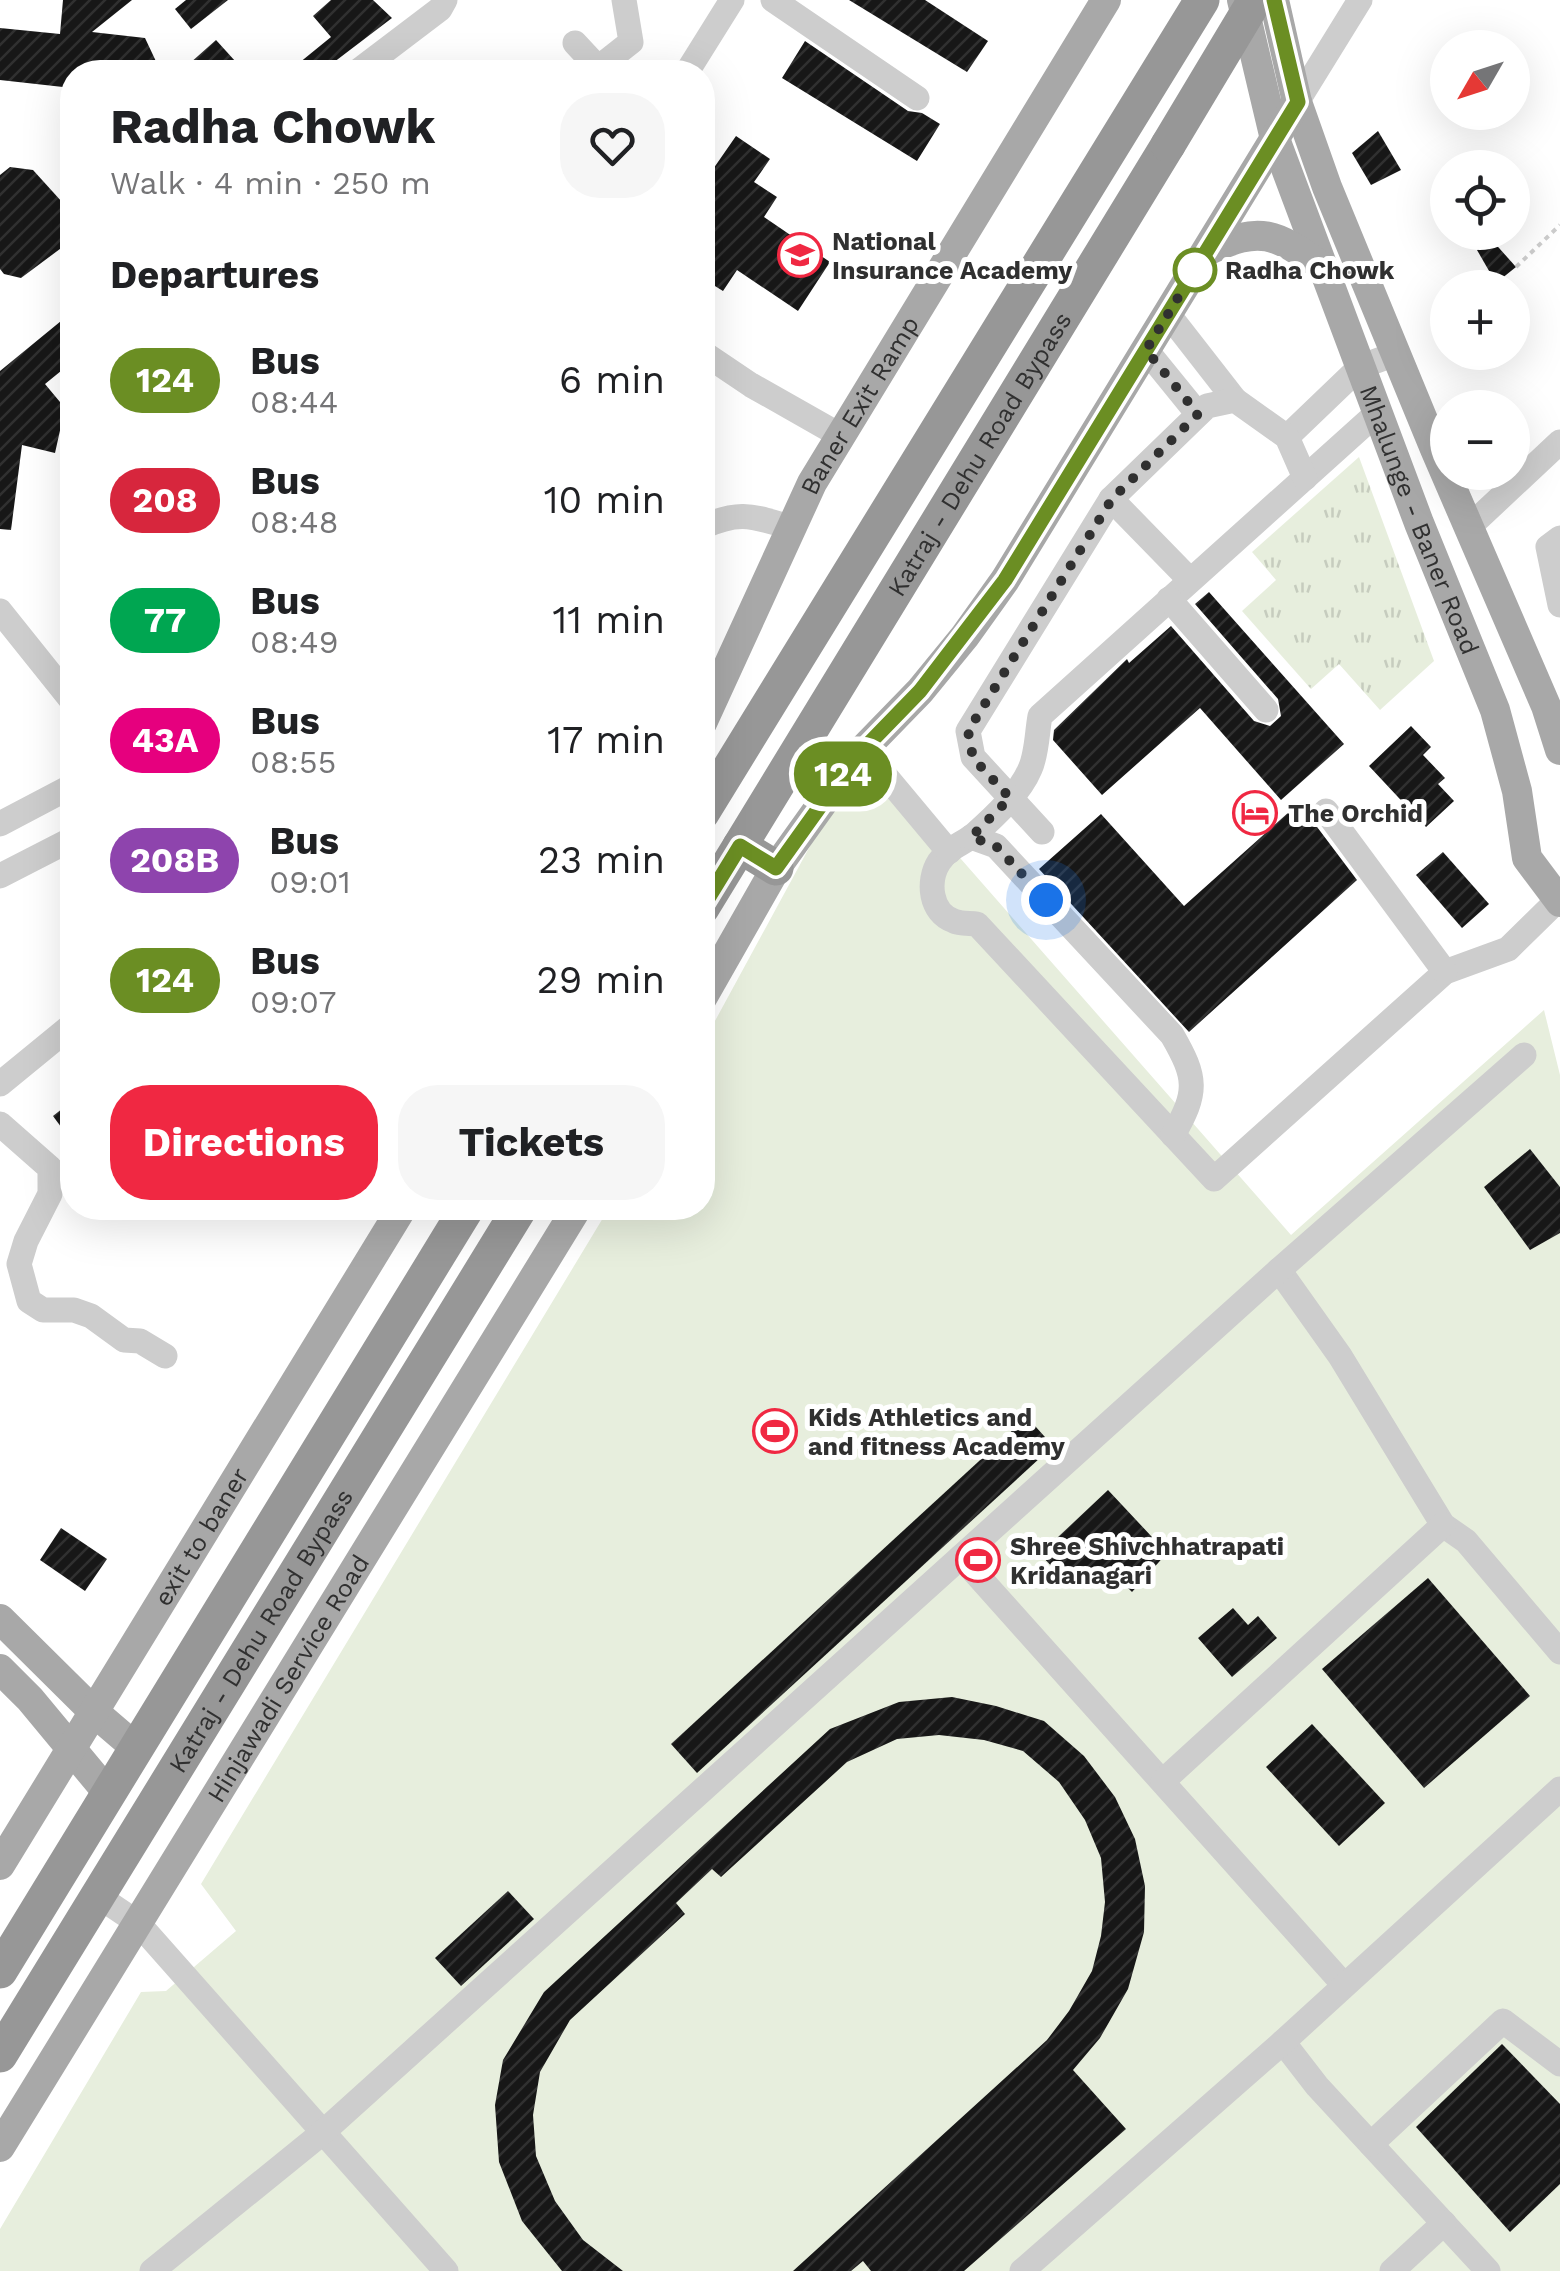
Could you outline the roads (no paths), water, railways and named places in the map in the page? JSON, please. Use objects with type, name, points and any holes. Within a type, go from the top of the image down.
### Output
[{"type":"highway","name":"Katraj - Dehu Road Bypass","points":[[715,792],[1202,0]]},
{"type":"highway","name":"Katraj - Dehu Road Bypass","points":[[715,887],[1255,0]]},
{"type":"highway","points":[[740,846],[776,868]]},
{"type":"highway","name":"Katraj - Dehu Road Bypass","points":[[0,1971],[460,1220]]},
{"type":"highway","name":"Katraj - Dehu Road Bypass","points":[[0,2055],[513,1220]]},
{"type":"main road","name":"Baner Exit Ramp","points":[[715,695],[790,527],[841,436],[1106,0]]},
{"type":"main road","name":"Mhalunge - Baner Road","points":[[1242,0],[1275,139],[1419,523],[1495,710],[1517,791],[1527,858],[1560,898]]},
{"type":"main road","name":"Mhalunge - Baner Road","points":[[1274,0],[1298,102],[1327,187],[1559,743]]},
{"type":"main road","points":[[715,975],[776,868],[863,749],[920,691],[1005,580],[1298,102]]},
{"type":"main road","points":[[1207,251],[1238,236],[1277,238],[1322,267]]},
{"type":"main road","points":[[1419,523],[1464,517]]},
{"type":"main road","points":[[715,745],[736,757]]},
{"type":"main road","name":"exit to baner","points":[[0,1865],[395,1220]]},
{"type":"main road","name":"Hinjawadi Service Road","points":[[0,2147],[569,1220]]},
{"type":"main road","points":[[286,1588],[327,1615]]},
{"type":"main road","points":[[0,1619],[136,1748]]},
{"type":"main road","points":[[0,1669],[108,1793]]},
{"type":"street","points":[[373,60],[445,0]]},
{"type":"street","points":[[611,60],[632,42],[624,0]]},
{"type":"street","points":[[695,60],[732,0]]},
{"type":"street","points":[[773,0],[918,98]]},
{"type":"street","points":[[1298,102],[1360,0]]},
{"type":"street","points":[[575,43],[591,60]]},
{"type":"street","points":[[1168,314],[1235,400],[1286,437],[1305,478]]},
{"type":"street","points":[[1146,350],[1198,414]]},
{"type":"street","points":[[1286,437],[1360,367],[1395,354]]},
{"type":"street","points":[[715,361],[841,436]]},
{"type":"street","points":[[1042,832],[973,758],[968,731],[1112,499],[1207,406],[1235,400]]},
{"type":"street","points":[[1377,412],[1040,716],[1030,768],[1010,798],[938,863],[931,880],[933,898],[942,914],[954,921],[977,924],[1214,1179],[1445,972],[1508,950],[1560,898]]},
{"type":"street","points":[[1464,517],[1560,442]]},
{"type":"street","points":[[1112,499],[1190,580]]},
{"type":"street","points":[[715,521],[746,514],[790,527]]},
{"type":"street","points":[[1560,538],[1548,547],[1560,604]]},
{"type":"street","points":[[1169,600],[1266,710]]},
{"type":"street","points":[[0,611],[60,686]]},
{"type":"street","points":[[863,749],[948,852]]},
{"type":"street","points":[[0,824],[60,792]]},
{"type":"street","points":[[1326,811],[1445,972]]},
{"type":"street","points":[[971,837],[996,846],[1172,1035],[1190,1068],[1194,1086],[1187,1112],[1173,1135]]},
{"type":"street","points":[[0,876],[60,845]]},
{"type":"street","points":[[0,1084],[60,1035]]},
{"type":"street","points":[[152,2271],[321,2134],[1279,1270],[1524,1055]]},
{"type":"street","points":[[0,1124],[50,1168],[50,1194],[19,1264],[29,1301],[44,1310],[74,1310],[91,1316],[124,1340],[140,1342],[166,1356]]},
{"type":"street","points":[[1279,1270],[1340,1356],[1444,1525],[1466,1541],[1560,1652]]},
{"type":"street","points":[[1162,1781],[1444,1525]]},
{"type":"street","points":[[961,1557],[1344,1984]]},
{"type":"street","points":[[1022,2271],[1283,2042],[1560,1789]]},
{"type":"street","points":[[98,1896],[138,1923],[446,2271]]},
{"type":"street","points":[[1371,2144],[1503,2021],[1560,2064]]},
{"type":"street","points":[[1283,2042],[1488,2271]]},
{"type":"street","points":[[1392,2271],[1444,2223]]},
{"type":"place","name":"National Insurance Academy","points":[[800,255]]},
{"type":"place","name":"Radha Chowk","points":[[1195,270]]},
{"type":"place","name":"The Orchid","points":[[1255,813]]},
{"type":"place","name":"Kids Athletics and and fitness Academy","points":[[775,1431]]},
{"type":"place","name":"Shree Shivchhatrapati Kridanagari","points":[[978,1560]]}]
